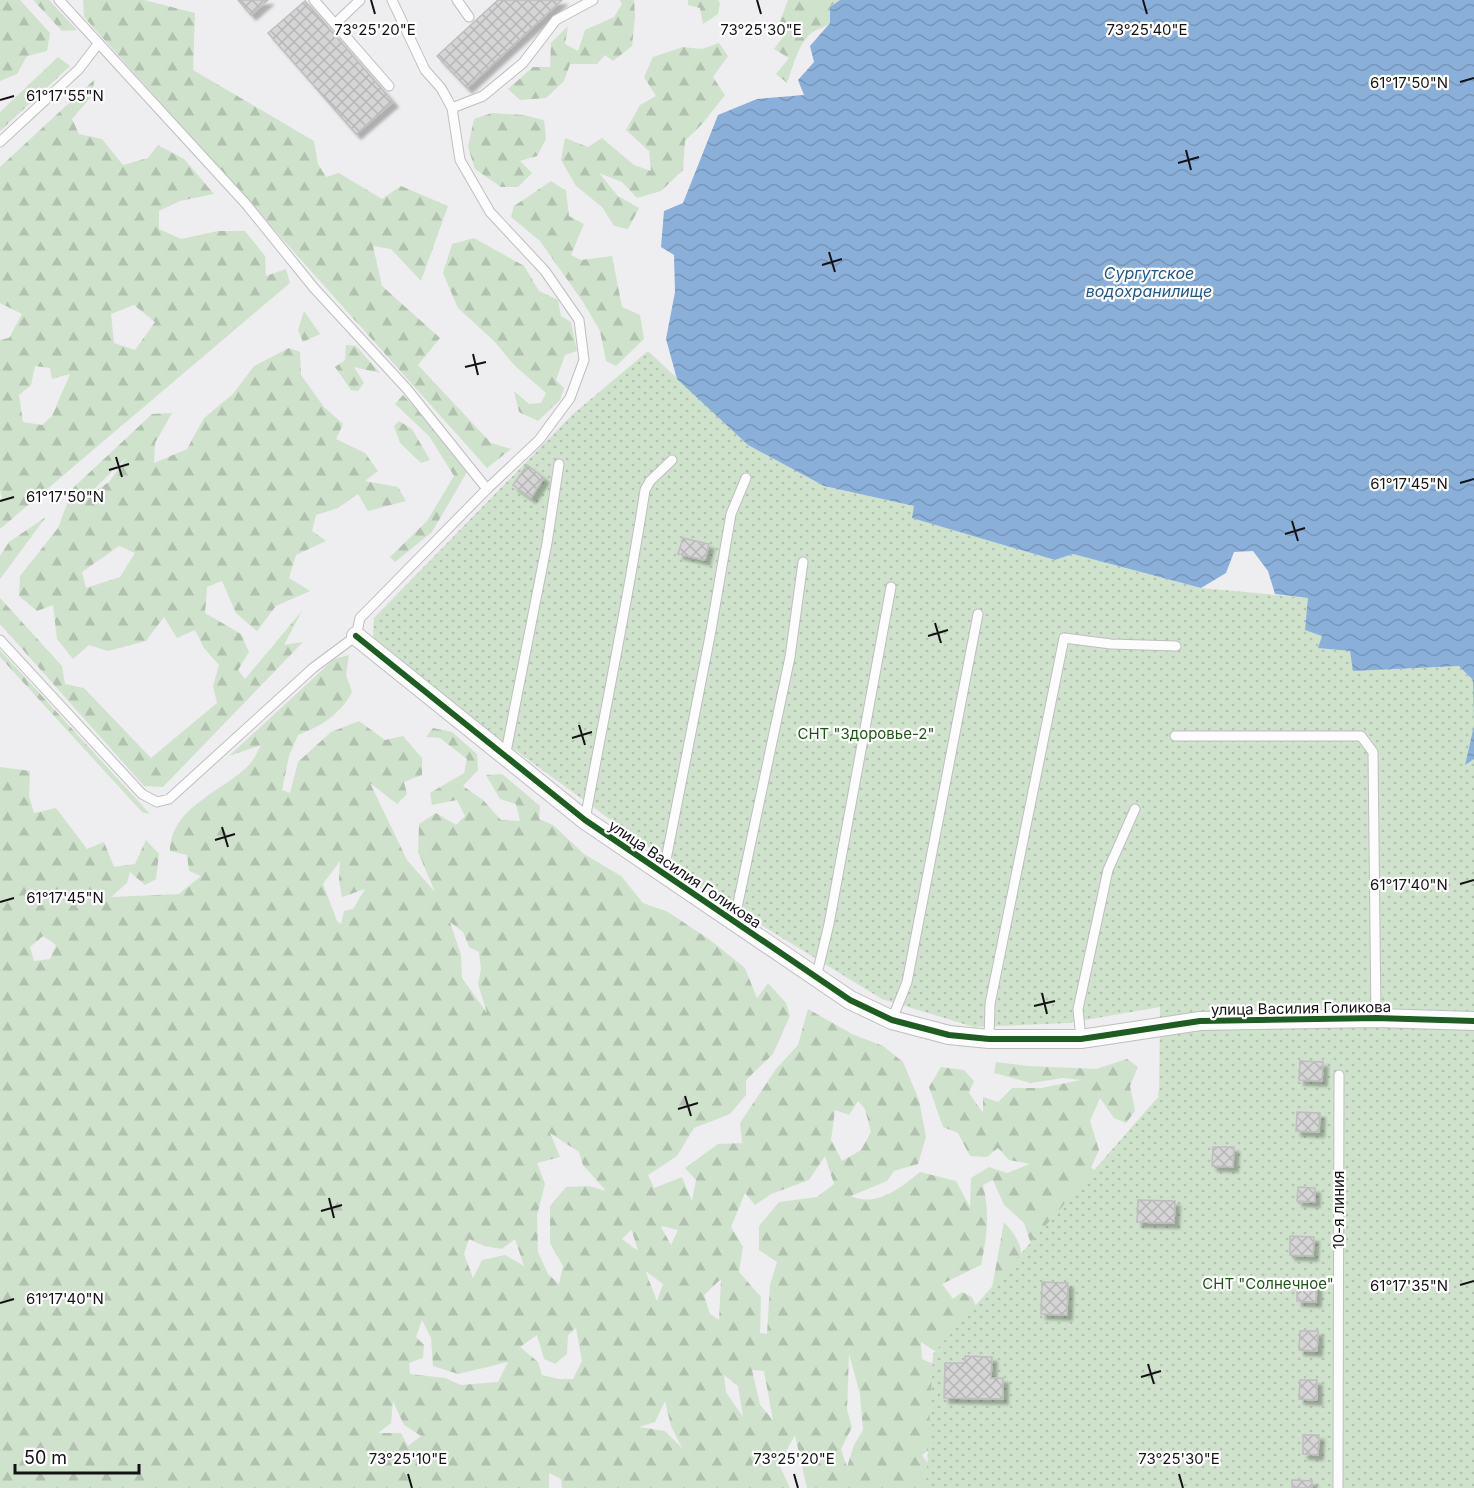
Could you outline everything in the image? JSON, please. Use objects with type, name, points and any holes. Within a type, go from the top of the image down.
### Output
[{"type":"street","name":"улица Василия Голикова","points":[[356,636],[585,820],[816,978],[850,1000],[892,1020],[949,1035],[989,1039],[1081,1039],[1200,1021],[1376,1018],[1474,1021]]},
{"type":"lane","points":[[59,0],[246,204],[314,288],[407,389],[488,489]]},
{"type":"lane","points":[[315,0],[389,86]]},
{"type":"lane","points":[[336,23],[360,0]]},
{"type":"lane","points":[[0,640],[142,794],[157,802],[170,799],[313,668],[356,636],[360,618],[539,440],[570,398],[584,360],[579,320],[545,271],[490,212],[460,160],[452,108],[441,88],[425,69],[392,0]]},
{"type":"lane","points":[[457,0],[469,17]]},
{"type":"lane","points":[[452,108],[483,96],[523,63],[556,20],[593,0]]},
{"type":"lane","points":[[0,142],[79,69],[98,44]]},
{"type":"lane","points":[[585,820],[630,588],[645,490],[650,481],[672,460]]},
{"type":"lane","points":[[505,757],[547,543],[559,464]]},
{"type":"lane","points":[[663,875],[710,636],[731,514],[746,478]]},
{"type":"lane","points":[[734,922],[790,657],[803,562]]},
{"type":"lane","points":[[816,978],[831,912],[891,587]]},
{"type":"lane","points":[[892,1020],[907,982],[978,614]]},
{"type":"lane","points":[[989,1039],[990,1004],[1064,638],[1111,644],[1176,646]]},
{"type":"lane","points":[[1175,736],[1361,736],[1373,752],[1376,1018]]},
{"type":"lane","points":[[1081,1039],[1078,1009],[1108,870],[1135,809]]},
{"type":"lane","name":"10-я линия","points":[[1338,1488],[1339,1076]]},
{"type":"green space","points":[[0,0],[20,0],[50,33],[47,51],[27,56],[17,74],[0,81]]},
{"type":"green space","points":[[33,0],[49,0],[77,30],[62,31]]},
{"type":"green space","points":[[83,0],[144,0],[195,13],[193,70],[314,141],[318,164],[326,177],[339,173],[382,199],[401,186],[448,206],[421,281],[391,249],[373,246],[382,286],[440,338],[418,365],[491,443],[511,449],[487,468],[84,17]]},
{"type":"green space","points":[[620,0],[634,0],[632,46],[613,61],[605,55],[597,64],[570,64],[564,81],[546,98],[520,100],[508,89],[533,67],[550,67],[551,43],[568,26],[565,44],[578,51],[585,30],[614,17],[622,4]]},
{"type":"green space","points":[[688,0],[718,0],[720,3],[718,14],[703,24],[700,8],[688,5]]},
{"type":"green space","points":[[788,0],[840,0],[830,7],[830,23],[813,32],[803,42],[787,83],[776,74],[789,58],[774,49],[786,33],[780,21]]},
{"type":"green space","points":[[719,43],[728,56],[713,77],[725,95],[685,141],[683,170],[661,191],[637,198],[622,182],[599,173],[618,196],[639,208],[628,229],[614,226],[602,207],[576,186],[561,160],[565,138],[588,147],[602,138],[634,165],[651,171],[649,151],[626,130],[640,105],[656,96],[644,77],[653,57],[683,47],[702,49]]},
{"type":"green space","points":[[58,57],[70,66],[0,131],[0,112]]},
{"type":"green space","points":[[95,79],[91,97],[72,119],[79,134],[102,139],[123,165],[148,158],[158,145],[184,159],[214,194],[180,201],[159,211],[159,229],[181,239],[218,231],[245,231],[265,256],[266,276],[286,269],[290,283],[0,529],[0,501],[2,499],[0,489],[0,340],[9,338],[22,314],[0,303],[0,167]],"holes":[[[134,305],[155,322],[135,350],[114,343],[111,314]],[[35,366],[50,368],[52,379],[70,374],[52,416],[42,425],[23,422],[19,395],[31,385]]]},
{"type":"green space","points":[[492,113],[523,115],[544,120],[546,139],[537,156],[520,161],[532,173],[518,187],[501,187],[475,169],[468,147],[474,119]]},
{"type":"green space","points":[[551,181],[566,191],[569,216],[584,224],[571,255],[581,260],[612,256],[622,307],[640,315],[644,339],[616,366],[606,361],[600,331],[583,302],[540,241],[511,217],[514,206]]},
{"type":"green space","points":[[474,238],[524,266],[539,291],[558,300],[561,316],[571,322],[577,351],[565,355],[556,380],[564,388],[560,400],[538,421],[519,412],[514,391],[529,404],[541,403],[546,393],[514,365],[494,341],[458,308],[443,273],[452,244]]},
{"type":"green space","points":[[304,311],[320,334],[303,342],[298,330]]},
{"type":"green space","points":[[346,345],[356,346],[380,373],[354,367],[364,383],[358,391],[351,390],[335,367],[345,360]]},
{"type":"green space","points":[[289,348],[300,352],[301,375],[324,407],[343,424],[336,439],[365,453],[378,471],[365,481],[398,487],[406,501],[368,511],[358,494],[338,508],[316,515],[312,531],[326,541],[296,555],[289,578],[310,591],[276,606],[257,631],[236,613],[222,581],[207,587],[205,613],[241,634],[249,652],[238,670],[245,679],[302,611],[284,645],[303,642],[163,787],[144,786],[0,624],[0,598],[62,666],[65,684],[84,688],[151,758],[217,703],[213,686],[219,665],[204,648],[195,630],[177,638],[164,617],[146,641],[108,651],[89,645],[73,659],[57,639],[53,605],[37,611],[19,596],[20,576],[58,528],[73,488],[152,414],[172,413],[155,443],[154,463],[187,449],[204,418],[233,394],[254,366]],"holes":[[[127,457],[109,482],[89,495],[89,494]],[[119,546],[135,553],[120,577],[86,588],[82,572]]]},
{"type":"green space","points":[[648,351],[748,445],[824,486],[914,506],[913,518],[1055,560],[1073,554],[1201,588],[1309,598],[1322,636],[1319,648],[1351,651],[1353,671],[1459,666],[1473,680],[1474,725],[1465,764],[1474,759],[1474,1488],[926,1488],[933,1354],[1159,1096],[1160,1007],[1068,1023],[974,1027],[882,999],[719,899],[400,666],[373,636],[374,618],[573,414]]},
{"type":"green space","points":[[403,395],[437,430],[467,472],[432,532],[395,562],[390,557],[427,521],[454,476],[429,436],[395,404]]},
{"type":"green space","points":[[399,421],[412,429],[430,460],[421,463],[400,443],[394,426]]},
{"type":"green space","points":[[46,517],[0,579],[0,556],[9,542]]},
{"type":"green space","points":[[0,650],[150,814],[142,812],[0,657]]},
{"type":"green space","points":[[349,655],[346,675],[352,692],[342,707],[329,719],[298,735],[289,756],[282,790],[290,793],[298,762],[331,732],[359,721],[385,740],[403,736],[422,758],[422,775],[404,782],[407,794],[397,804],[370,783],[407,860],[435,892],[418,852],[419,824],[436,813],[456,825],[465,816],[457,800],[432,805],[430,793],[464,773],[467,759],[440,738],[426,737],[433,728],[452,732],[477,754],[478,770],[463,786],[483,800],[501,820],[520,821],[516,804],[500,799],[486,775],[502,774],[540,806],[539,819],[553,825],[584,854],[621,876],[643,903],[668,912],[710,940],[745,968],[757,998],[768,983],[786,1003],[790,1016],[773,1054],[746,1080],[746,1095],[730,1114],[694,1128],[677,1156],[648,1175],[654,1188],[682,1177],[692,1201],[696,1180],[685,1168],[718,1144],[742,1143],[740,1123],[776,1069],[798,1045],[808,1009],[852,1034],[883,1046],[903,1062],[919,1100],[926,1137],[918,1164],[894,1171],[887,1181],[851,1196],[860,1199],[879,1198],[888,1194],[920,1172],[956,1181],[970,1207],[971,1178],[989,1167],[1007,1173],[1030,1164],[1009,1160],[998,1148],[987,1157],[970,1156],[958,1133],[943,1127],[929,1087],[941,1067],[964,1070],[974,1081],[969,1093],[983,1113],[983,1097],[998,1102],[1012,1088],[1041,1088],[1081,1080],[1063,1078],[1031,1083],[994,1073],[996,1062],[1096,1069],[1127,1059],[1138,1067],[1130,1086],[1135,1111],[1126,1123],[1114,1118],[1100,1098],[1090,1121],[1099,1150],[1091,1168],[1112,1178],[1139,1168],[1157,1150],[1165,1123],[1158,1093],[1165,1077],[1182,1088],[1184,1109],[1199,1117],[1209,1140],[1200,1160],[1215,1172],[1240,1170],[1252,1176],[1249,1189],[1217,1189],[1204,1245],[1190,1233],[1189,1249],[1204,1261],[1211,1279],[1203,1293],[1206,1326],[1184,1344],[1148,1333],[1136,1314],[1123,1319],[1093,1306],[1088,1318],[1114,1328],[1108,1353],[1095,1362],[1080,1350],[1067,1315],[1075,1300],[1066,1287],[1038,1265],[1024,1223],[1004,1205],[993,1180],[983,1185],[987,1225],[981,1265],[942,1284],[953,1299],[962,1292],[972,1297],[981,1318],[992,1288],[1004,1222],[1019,1243],[1021,1259],[1018,1277],[1024,1295],[1052,1304],[1069,1343],[1076,1376],[1068,1425],[1047,1421],[1041,1404],[1050,1381],[1032,1388],[1031,1404],[1017,1401],[1027,1384],[1027,1364],[1003,1377],[993,1351],[978,1374],[963,1369],[958,1352],[944,1357],[921,1342],[922,1359],[952,1374],[960,1380],[971,1395],[980,1417],[966,1424],[971,1447],[981,1448],[997,1414],[1009,1423],[1026,1412],[1044,1429],[1049,1454],[1047,1467],[1030,1458],[1022,1473],[1031,1488],[807,1488],[795,1435],[779,1464],[790,1488],[562,1488],[561,1479],[549,1473],[549,1488],[0,1488],[0,767],[30,771],[29,796],[34,813],[56,808],[87,849],[104,842],[114,867],[135,864],[146,840],[159,854],[156,879],[145,885],[130,872],[127,883],[111,897],[179,894],[201,876],[189,871],[187,855],[170,851],[179,823],[200,802],[249,765],[261,745],[229,756],[334,659]],"holes":[[[340,861],[339,880],[342,897],[365,889],[353,909],[344,911],[341,924],[337,921],[323,884]],[[450,922],[463,932],[469,947],[479,952],[481,969],[478,984],[487,1013],[462,978],[461,955]],[[43,936],[56,945],[50,959],[34,961],[30,947]],[[858,1101],[865,1109],[871,1132],[861,1150],[842,1161],[831,1140],[835,1110],[849,1115]],[[550,1133],[579,1152],[583,1165],[606,1191],[589,1186],[566,1187],[550,1206],[550,1243],[563,1266],[559,1284],[548,1274],[538,1252],[537,1215],[545,1184],[537,1163],[560,1157]],[[825,1156],[834,1184],[817,1197],[779,1202],[759,1226],[759,1250],[777,1262],[770,1285],[767,1334],[760,1333],[761,1297],[739,1272],[743,1247],[731,1227],[745,1193],[755,1205],[771,1194],[809,1180]],[[662,1226],[678,1230],[671,1245],[661,1227]],[[632,1231],[638,1251],[622,1239]],[[469,1239],[484,1246],[502,1249],[515,1239],[524,1266],[505,1255],[482,1260],[473,1278],[464,1254]],[[647,1272],[663,1284],[657,1301],[646,1273]],[[721,1279],[719,1320],[710,1314],[704,1295]],[[422,1320],[431,1338],[433,1366],[458,1374],[508,1362],[498,1382],[461,1385],[445,1378],[410,1374],[409,1363],[423,1358],[424,1345],[416,1337]],[[576,1328],[582,1361],[573,1379],[542,1375],[538,1362],[520,1347],[537,1335],[544,1359],[555,1364],[567,1354],[568,1335]],[[849,1354],[860,1394],[863,1430],[854,1445],[847,1467],[841,1449],[852,1427],[847,1410]],[[752,1370],[764,1371],[773,1420],[760,1405]],[[724,1375],[738,1386],[743,1417],[726,1392]],[[393,1401],[404,1425],[421,1436],[408,1446],[401,1433],[378,1433],[391,1423]],[[665,1401],[671,1426],[682,1448],[665,1431],[639,1427],[655,1422]],[[937,1445],[950,1482],[938,1478],[922,1455]]]},
{"type":"water","name":"Сургутское водохранилище","points":[[840,0],[1474,0],[1474,725],[1473,680],[1459,666],[1353,671],[1350,651],[1318,648],[1322,636],[1305,630],[1308,598],[1275,594],[1268,571],[1253,551],[1234,552],[1226,573],[1201,588],[1073,554],[1055,560],[912,518],[914,506],[824,486],[748,445],[677,379],[666,339],[675,292],[674,255],[661,247],[664,211],[683,203],[718,115],[757,99],[804,95],[798,80],[814,62],[810,46],[830,23],[830,7]]},
{"type":"water","points":[[1474,725],[1474,759],[1465,765]]},
{"type":"building","points":[[238,0],[268,0],[251,15]]},
{"type":"building","points":[[498,0],[562,0],[467,88],[437,56]]},
{"type":"building","points":[[305,1],[393,102],[356,134],[268,33]]},
{"type":"building","points":[[527,465],[544,478],[531,498],[513,485]]},
{"type":"building","points":[[683,538],[709,544],[705,560],[678,554]]},
{"type":"building","points":[[1300,1061],[1323,1062],[1322,1081],[1299,1080]]},
{"type":"building","points":[[1297,1112],[1320,1113],[1319,1132],[1296,1131]]},
{"type":"building","points":[[1213,1147],[1234,1147],[1233,1167],[1212,1166]]},
{"type":"building","points":[[1298,1187],[1315,1188],[1315,1202],[1297,1201]]},
{"type":"building","points":[[1138,1200],[1175,1201],[1174,1223],[1137,1222]]},
{"type":"building","points":[[1290,1236],[1314,1237],[1313,1256],[1290,1255]]},
{"type":"building","points":[[1297,1281],[1317,1282],[1316,1302],[1297,1301]]},
{"type":"building","points":[[1042,1282],[1068,1283],[1067,1315],[1041,1314]]},
{"type":"building","points":[[1300,1331],[1318,1331],[1317,1351],[1299,1350]]},
{"type":"building","points":[[965,1356],[992,1357],[991,1378],[1003,1378],[1003,1399],[944,1398],[945,1363],[965,1363]]},
{"type":"building","points":[[1300,1380],[1317,1380],[1317,1400],[1299,1399]]},
{"type":"building","points":[[1303,1435],[1319,1435],[1318,1455],[1303,1454]]},
{"type":"building","points":[[1292,1480],[1312,1481],[1312,1488],[1292,1488]]},
{"type":"cycle path","points":[[356,636],[585,820],[850,1000],[892,1020],[949,1035],[989,1039],[1081,1039],[1200,1021],[1376,1018],[1474,1021]]},
{"type":"park label","name":"СНТ \"Здоровье-2\"","points":[[866,733]]},
{"type":"park label","name":"СНТ \"Солнечное\"","points":[[1268,1283]]}]
